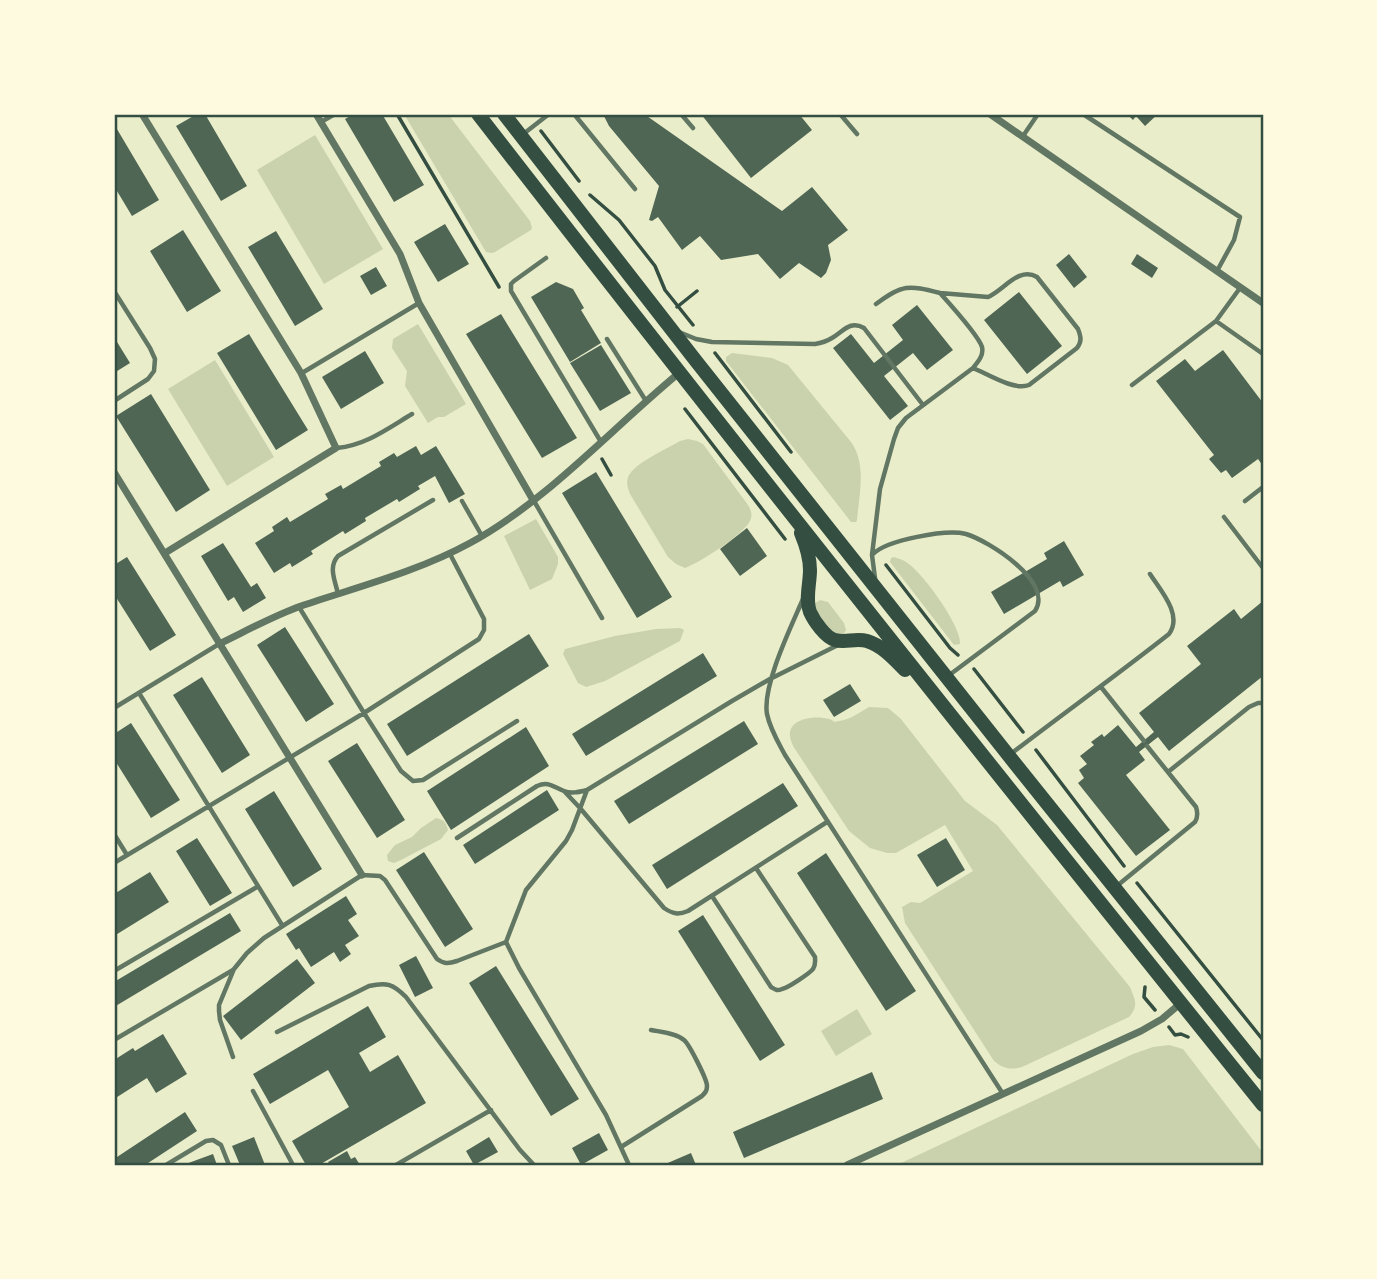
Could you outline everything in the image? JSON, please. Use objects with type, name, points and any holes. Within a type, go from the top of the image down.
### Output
[{"type":"main road","points":[[478,114],[679,373],[1263,1105]]},
{"type":"main road","points":[[504,114],[878,591],[1263,1073]]},
{"type":"main road","points":[[679,373],[696,361]]},
{"type":"main road","points":[[796,519],[808,551],[808,599],[811,615],[832,639],[862,640],[880,648],[954,720]]},
{"type":"main road","points":[[850,640],[881,614],[883,606],[878,591]]},
{"type":"main road","points":[[1181,1003],[1196,990]]},
{"type":"street","points":[[142,114],[301,373],[336,448],[165,553]]},
{"type":"street","points":[[316,114],[400,254],[419,303],[533,500]]},
{"type":"street","points":[[990,114],[1263,303]]},
{"type":"street","points":[[219,644],[299,607],[450,554],[482,536],[533,500],[679,373]]},
{"type":"street","points":[[114,472],[362,875]]},
{"type":"street","points":[[847,1165],[1141,1031],[1162,1019],[1181,1003]]},
{"type":"lane","points":[[321,122],[335,114]]},
{"type":"lane","points":[[522,135],[549,114]]},
{"type":"lane","points":[[574,114],[635,188]]},
{"type":"lane","points":[[681,114],[693,128]]},
{"type":"lane","points":[[840,114],[857,134]]},
{"type":"lane","points":[[1023,136],[1038,114]]},
{"type":"lane","points":[[1083,114],[1240,217],[1234,240],[1217,271]]},
{"type":"lane","points":[[546,258],[514,281],[511,291],[601,442]]},
{"type":"lane","points":[[876,304],[890,293],[908,287],[940,293],[988,296],[995,294],[1018,276],[1031,274],[1037,277],[1078,329],[1081,337],[1077,348],[1024,387],[1014,386],[973,368]]},
{"type":"lane","points":[[1132,385],[1216,321],[1240,287]]},
{"type":"lane","points":[[114,291],[155,359],[154,371],[148,379],[114,401]]},
{"type":"lane","points":[[878,591],[873,554],[880,489],[898,428],[906,418],[973,368],[982,355],[982,347],[976,337],[940,293]]},
{"type":"lane","points":[[301,373],[419,303]]},
{"type":"lane","points":[[1216,321],[1263,354]]},
{"type":"lane","points":[[671,328],[705,340],[815,344],[825,342],[849,326],[860,325],[923,405]]},
{"type":"lane","points":[[607,339],[646,401]]},
{"type":"lane","points":[[336,448],[365,442],[412,414]]},
{"type":"lane","points":[[1245,501],[1263,487]]},
{"type":"lane","points":[[338,594],[332,570],[332,564],[338,556],[433,500]]},
{"type":"lane","points":[[533,500],[602,618]]},
{"type":"lane","points":[[461,501],[482,536]]},
{"type":"lane","points":[[1224,517],[1263,568]]},
{"type":"lane","points":[[873,554],[884,546],[901,541],[952,533],[966,534],[1008,557],[1021,568],[1037,592],[1038,606],[1035,611],[947,677]]},
{"type":"lane","points":[[114,863],[364,713],[479,639],[484,630],[484,619],[450,554]]},
{"type":"lane","points":[[1009,756],[1064,712],[1101,687],[1174,627],[1174,615],[1150,574]]},
{"type":"lane","points":[[809,582],[766,698],[767,713],[776,738],[827,822],[1003,1094]]},
{"type":"lane","points":[[299,607],[401,771],[413,781],[423,780],[517,721]]},
{"type":"lane","points":[[565,792],[587,790],[732,701],[850,640]]},
{"type":"lane","points":[[114,708],[219,644]]},
{"type":"lane","points":[[1101,687],[1198,812],[1195,822],[1115,888]]},
{"type":"lane","points":[[139,693],[282,925]]},
{"type":"lane","points":[[1168,772],[1249,707],[1263,703]]},
{"type":"lane","points":[[457,838],[537,786],[552,784],[565,792],[580,808],[664,908],[680,915],[827,822]]},
{"type":"lane","points":[[587,790],[566,841],[526,890],[506,942],[602,1108],[629,1165]]},
{"type":"lane","points":[[114,834],[127,855]]},
{"type":"lane","points":[[712,896],[771,987],[784,989],[813,969],[815,957],[756,867]]},
{"type":"lane","points":[[114,1040],[234,969],[264,938],[362,875],[380,876],[385,880],[442,963],[449,964],[506,942]]},
{"type":"lane","points":[[114,971],[257,887]]},
{"type":"lane","points":[[233,1057],[220,1020],[219,1004],[234,969]]},
{"type":"lane","points":[[277,1032],[369,986],[383,983],[395,987],[534,1165]]},
{"type":"lane","points":[[621,1147],[706,1091],[707,1085],[686,1041],[678,1036],[651,1030]]},
{"type":"lane","points":[[253,1091],[293,1165]]},
{"type":"lane","points":[[396,1165],[491,1110]]},
{"type":"lane","points":[[166,1165],[206,1141],[213,1140],[221,1146],[229,1165]]},
{"type":"path","points":[[536,124],[591,197],[619,220],[655,266],[665,290],[794,456]]},
{"type":"path","points":[[873,554],[950,648],[977,671],[1128,871]]},
{"type":"path","points":[[1135,880],[1263,1040]]},
{"type":"green space","points":[[404,114],[448,114],[530,221],[531,230],[495,252],[486,252]]},
{"type":"green space","points":[[315,135],[383,249],[324,284],[257,170]]},
{"type":"green space","points":[[418,324],[466,404],[428,423],[405,386],[407,371],[392,348],[393,339]]},
{"type":"green space","points":[[732,353],[772,358],[788,365],[851,442],[859,460],[860,470],[856,522],[851,522],[726,361],[726,357]]},
{"type":"green space","points":[[215,360],[274,457],[227,486],[168,389]]},
{"type":"green space","points":[[688,439],[703,444],[748,505],[751,515],[746,527],[730,541],[685,568],[668,557],[630,494],[627,482],[631,472],[644,462]]},
{"type":"green space","points":[[536,519],[558,557],[558,564],[552,579],[530,590],[504,536]]},
{"type":"green space","points":[[894,557],[916,570],[932,590],[949,614],[960,644],[954,645],[890,562]]},
{"type":"green space","points":[[820,600],[828,602],[844,623],[846,630],[843,635],[834,636],[815,613],[815,603]]},
{"type":"green space","points":[[680,628],[684,630],[680,641],[605,681],[586,687],[578,683],[563,654],[565,649],[615,636]]},
{"type":"green space","points":[[869,707],[888,708],[901,719],[965,801],[997,825],[1130,987],[1135,1006],[1129,1017],[1022,1067],[1007,1068],[994,1061],[905,923],[902,907],[911,902],[920,903],[973,871],[945,825],[896,853],[870,848],[849,831],[791,741],[793,725],[804,719],[817,717],[834,722],[855,716]]},
{"type":"green space","points":[[436,818],[444,822],[448,830],[441,839],[394,863],[388,861],[387,855],[395,845],[412,837]]},
{"type":"green space","points":[[857,1009],[872,1034],[836,1056],[821,1031]]},
{"type":"green space","points":[[1169,1045],[1183,1049],[1263,1153],[1263,1165],[897,1165],[1133,1054]]},
{"type":"building","points":[[197,114],[205,114],[247,186],[221,201],[176,126]]},
{"type":"building","points":[[354,114],[382,114],[424,185],[394,202],[345,119]]},
{"type":"building","points":[[603,114],[644,114],[782,211],[812,187],[848,230],[828,245],[831,260],[826,273],[821,278],[799,263],[780,279],[758,254],[721,260],[700,236],[682,250],[658,217],[649,220],[659,186],[609,126]]},
{"type":"building","points":[[701,114],[799,114],[812,130],[751,178]]},
{"type":"building","points":[[1127,114],[1158,114],[1145,126],[1136,116],[1133,120]]},
{"type":"building","points":[[114,124],[159,200],[132,216],[114,186]]},
{"type":"building","points":[[445,224],[469,264],[438,282],[414,242]]},
{"type":"building","points":[[183,230],[221,291],[187,312],[150,251]]},
{"type":"building","points":[[276,231],[323,309],[295,326],[248,247]]},
{"type":"building","points":[[1069,254],[1087,277],[1074,288],[1056,265]]},
{"type":"building","points":[[1137,254],[1158,268],[1152,278],[1131,264]]},
{"type":"building","points":[[376,267],[387,286],[371,295],[360,276]]},
{"type":"building","points":[[556,282],[573,289],[584,308],[581,310],[601,343],[570,362],[531,297]]},
{"type":"building","points":[[1019,292],[1062,346],[1027,374],[984,320]]},
{"type":"building","points":[[917,305],[953,350],[927,370],[913,353],[884,376],[908,406],[890,420],[833,348],[851,334],[874,363],[903,340],[892,325]]},
{"type":"building","points":[[501,314],[577,438],[542,458],[466,334]]},
{"type":"building","points":[[249,334],[308,430],[276,450],[217,353]]},
{"type":"building","points":[[114,337],[130,363],[114,373]]},
{"type":"building","points":[[601,345],[631,393],[600,411],[570,363]]},
{"type":"building","points":[[1223,350],[1263,403],[1263,466],[1258,459],[1232,478],[1226,470],[1221,473],[1209,459],[1214,455],[1156,381],[1185,359],[1195,371]]},
{"type":"building","points":[[365,351],[384,383],[341,409],[322,377]]},
{"type":"building","points":[[151,394],[210,490],[176,512],[116,416]]},
{"type":"building","points":[[416,446],[421,455],[436,446],[465,494],[449,503],[435,476],[399,502],[397,499],[365,518],[366,521],[345,534],[343,531],[311,551],[313,554],[292,567],[290,563],[274,573],[255,543],[274,531],[272,527],[287,517],[290,522],[328,499],[325,494],[341,485],[343,489],[381,466],[379,462],[394,453],[397,457]]},
{"type":"building","points":[[596,472],[672,597],[637,618],[562,493]]},
{"type":"building","points":[[747,528],[767,556],[740,576],[720,549]]},
{"type":"building","points":[[1064,541],[1084,575],[1063,587],[1060,581],[1004,614],[991,592],[1047,559],[1044,553]]},
{"type":"building","points":[[223,543],[251,587],[257,583],[266,598],[243,612],[234,597],[228,601],[201,556]]},
{"type":"building","points":[[127,557],[176,635],[150,651],[114,594],[114,565]]},
{"type":"building","points":[[1263,601],[1263,676],[1169,751],[1158,737],[1139,752],[1145,760],[1126,775],[1170,830],[1136,856],[1078,783],[1084,778],[1079,770],[1087,764],[1080,756],[1094,745],[1091,742],[1102,734],[1104,737],[1118,725],[1136,747],[1154,732],[1139,713],[1201,664],[1187,646],[1234,609],[1241,619]]},
{"type":"building","points":[[285,627],[334,704],[306,722],[257,645]]},
{"type":"building","points":[[529,634],[549,666],[407,756],[387,724]]},
{"type":"building","points":[[703,653],[717,676],[586,756],[572,734]]},
{"type":"building","points":[[202,677],[250,755],[222,773],[173,695]]},
{"type":"building","points":[[850,684],[861,701],[834,717],[823,700]]},
{"type":"building","points":[[744,721],[758,744],[629,824],[614,801]]},
{"type":"building","points":[[131,723],[180,800],[151,818],[114,759],[114,734]]},
{"type":"building","points":[[526,727],[549,766],[451,830],[427,791]]},
{"type":"building","points":[[357,743],[405,820],[377,838],[328,761]]},
{"type":"building","points":[[783,783],[798,806],[667,889],[652,865]]},
{"type":"building","points":[[547,790],[559,810],[475,864],[463,845]]},
{"type":"building","points":[[274,791],[322,869],[293,887],[245,809]]},
{"type":"building","points":[[197,838],[232,893],[210,906],[176,851]]},
{"type":"building","points":[[946,838],[965,870],[937,887],[917,855]]},
{"type":"building","points":[[424,852],[473,929],[445,947],[396,870]]},
{"type":"building","points":[[826,853],[916,991],[886,1011],[797,873]]},
{"type":"building","points":[[150,872],[169,902],[114,936],[114,894]]},
{"type":"building","points":[[346,896],[357,914],[348,920],[359,936],[345,945],[351,954],[340,962],[334,952],[311,967],[286,934]]},
{"type":"building","points":[[230,913],[241,931],[114,1007],[114,982]]},
{"type":"building","points":[[703,915],[785,1045],[760,1061],[678,931]]},
{"type":"building","points":[[416,956],[433,988],[415,997],[399,965]]},
{"type":"building","points":[[297,959],[315,983],[241,1040],[223,1016]]},
{"type":"building","points":[[496,966],[579,1099],[551,1116],[469,983]]},
{"type":"building","points":[[368,1006],[386,1037],[359,1053],[370,1072],[398,1055],[426,1103],[319,1165],[306,1165],[292,1141],[349,1107],[328,1070],[270,1104],[253,1074]]},
{"type":"building","points":[[163,1034],[187,1074],[156,1093],[147,1078],[114,1099],[114,1060]]},
{"type":"building","points":[[872,1072],[883,1099],[744,1158],[733,1132]]},
{"type":"building","points":[[185,1112],[197,1131],[145,1165],[119,1165],[114,1159]]},
{"type":"building","points":[[599,1133],[608,1150],[581,1165],[572,1148]]},
{"type":"building","points":[[254,1137],[265,1165],[240,1165],[232,1146]]},
{"type":"building","points":[[489,1137],[498,1152],[474,1165],[466,1151]]},
{"type":"building","points":[[347,1151],[351,1159],[355,1157],[360,1165],[330,1165],[328,1162]]},
{"type":"building","points":[[691,1153],[696,1165],[663,1165]]},
{"type":"building","points":[[213,1154],[217,1165],[183,1165]]}]
